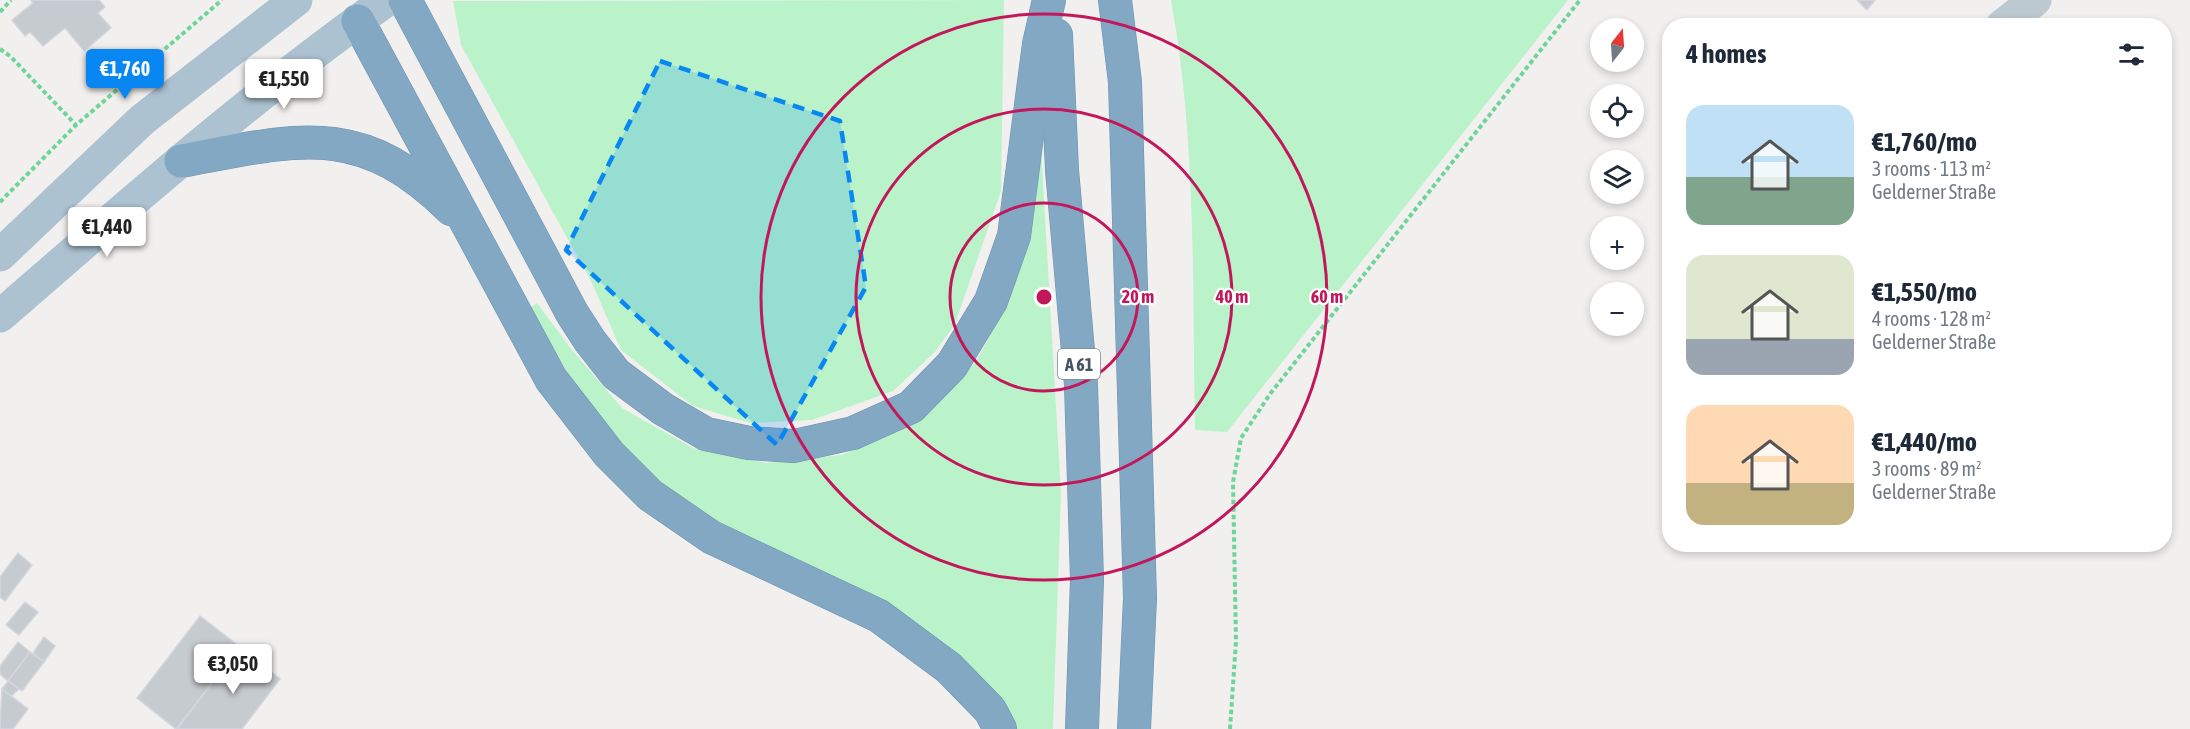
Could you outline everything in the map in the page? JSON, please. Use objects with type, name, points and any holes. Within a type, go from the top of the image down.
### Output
[{"type":"highway","points":[[405,0],[572,313],[616,374],[663,409],[706,434],[749,443],[794,446],[853,433],[911,407],[952,365],[991,301],[1014,236],[1039,44],[1049,0]]},
{"type":"highway","name":"A 61","points":[[1055,0],[1062,170],[1081,396],[1087,579],[1082,729]]},
{"type":"highway","points":[[1115,0],[1125,82],[1140,586],[1134,729]]},
{"type":"highway","points":[[353,10],[551,379],[609,454],[650,495],[711,537],[879,616],[949,668],[990,710],[1000,729]]},
{"type":"highway","points":[[181,161],[265,146],[319,141],[354,146],[384,157],[434,192],[466,223]]},
{"type":"main road","points":[[0,255],[142,120],[296,0]]},
{"type":"main road","points":[[0,316],[181,161],[308,57],[353,10],[387,0]]},
{"type":"lane","points":[[2012,18],[2035,0]]},
{"type":"path","points":[[0,12],[11,0]]},
{"type":"path","points":[[0,202],[76,125],[222,0]]},
{"type":"path","points":[[1230,729],[1236,641],[1233,482],[1240,438],[1270,394],[1580,0]]},
{"type":"path","points":[[0,49],[10,56],[76,125]]},
{"type":"highlighted area","points":[[660,61],[840,121],[866,287],[777,445],[566,250]]},
{"type":"green space","points":[[1004,0],[1001,191],[955,324],[935,352],[893,391],[812,420],[750,423],[693,406],[621,350],[592,283],[461,45],[453,1]]},
{"type":"green space","points":[[1171,0],[1568,0],[1227,432],[1195,430],[1189,161],[1179,53]]},
{"type":"green space","points":[[1040,131],[1061,493],[1053,729],[1015,729],[763,546],[687,505],[623,457],[527,310],[537,303],[572,350],[622,408],[693,448],[766,463],[842,455],[878,439],[926,410],[975,363],[1009,302],[1029,222]]},
{"type":"building","points":[[31,0],[99,0],[105,7],[98,13],[111,28],[84,51],[65,28],[43,46],[30,32],[25,36],[12,20],[33,3]]},
{"type":"building","points":[[1857,0],[1875,0],[1867,10]]},
{"type":"building","points":[[18,553],[32,565],[5,601],[0,597],[0,577]]},
{"type":"building","points":[[25,602],[38,612],[19,635],[6,625]]},
{"type":"building","points":[[200,616],[240,647],[176,729],[137,698]]},
{"type":"building","points":[[44,637],[55,646],[44,662],[33,653]]},
{"type":"building","points":[[18,642],[30,652],[8,681],[0,674],[0,666]]},
{"type":"building","points":[[240,647],[280,679],[242,729],[177,729]]},
{"type":"building","points":[[30,652],[44,662],[22,691],[8,681]]},
{"type":"building","points":[[8,681],[19,689],[11,696],[2,689]]},
{"type":"building","points":[[2,689],[28,709],[13,729],[0,729]]}]
